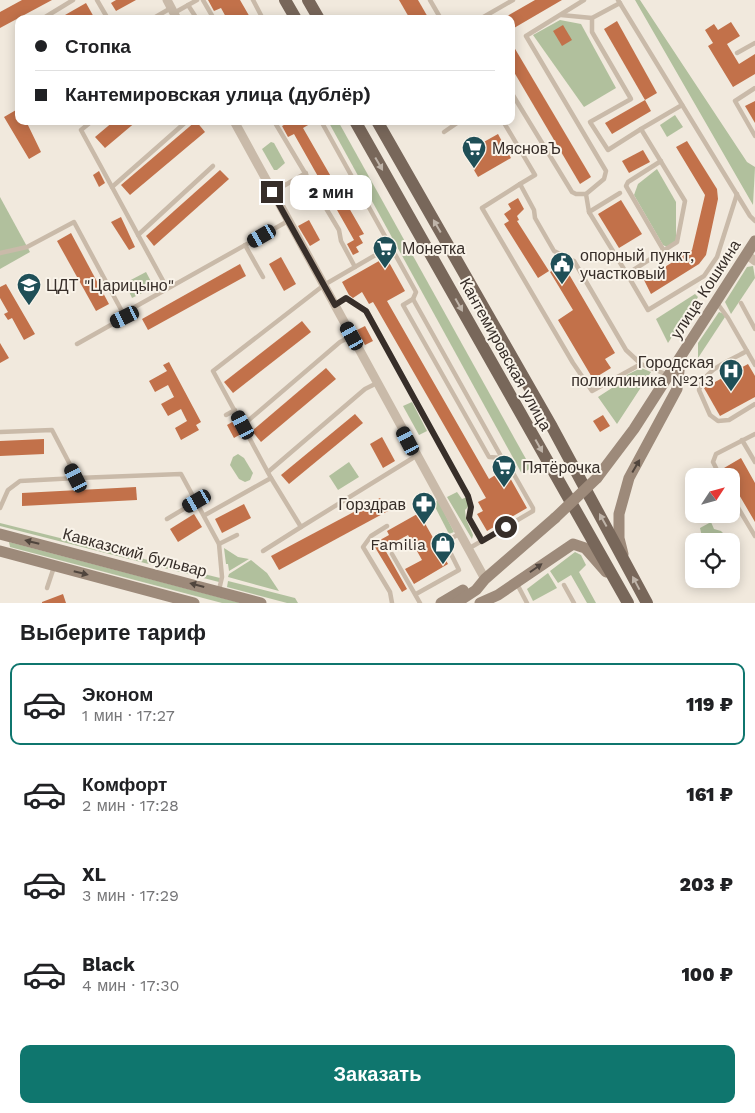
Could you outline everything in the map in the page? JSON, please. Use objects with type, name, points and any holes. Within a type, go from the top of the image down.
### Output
[{"type":"main road","points":[[286,0],[294,15]]},
{"type":"main road","points":[[308,0],[317,15]]},
{"type":"main road","name":"Кантемировская улица","points":[[357,125],[625,598]]},
{"type":"main road","name":"Кантемировская улица","points":[[380,125],[552,427],[647,603]]},
{"type":"main road","name":"улица Кошкина","points":[[485,579],[555,518],[597,478],[634,429],[716,302],[751,258],[755,241]]},
{"type":"main road","points":[[626,563],[619,538],[619,514],[629,478],[677,389],[680,358]]},
{"type":"main road","points":[[4,552],[2,545],[6,536]]},
{"type":"main road","name":"Кавказский бульвар","points":[[6,536],[261,603]]},
{"type":"main road","points":[[480,603],[498,595],[567,546],[577,544],[592,555],[625,598]]},
{"type":"main road","name":"Кавказский бульвар","points":[[4,552],[170,600],[194,603]]},
{"type":"main road","points":[[441,603],[472,584],[485,579]]},
{"type":"main road","points":[[456,603],[476,590],[485,579]]},
{"type":"street","points":[[236,125],[467,550],[485,579]]},
{"type":"lane","points":[[49,15],[74,0]]},
{"type":"lane","points":[[97,0],[106,15]]},
{"type":"lane","points":[[172,10],[197,0]]},
{"type":"lane","points":[[204,0],[212,15]]},
{"type":"lane","points":[[253,0],[261,15]]},
{"type":"lane","points":[[430,0],[439,15]]},
{"type":"lane","points":[[487,15],[513,0]]},
{"type":"lane","points":[[515,99],[572,192],[586,194],[604,179],[606,171],[526,36],[584,0]]},
{"type":"lane","points":[[559,15],[592,18],[619,2],[755,221]]},
{"type":"lane","points":[[188,5],[194,15]]},
{"type":"lane","points":[[592,18],[592,32],[631,98],[590,122],[604,149],[608,150],[682,105]]},
{"type":"lane","points":[[737,53],[755,43]]},
{"type":"lane","points":[[755,88],[735,101],[755,136]]},
{"type":"lane","points":[[87,125],[80,130],[167,288]]},
{"type":"lane","points":[[112,187],[182,125]]},
{"type":"lane","points":[[276,125],[339,230],[341,241],[355,267]]},
{"type":"lane","points":[[323,125],[416,292],[413,299],[402,305],[489,457],[502,458]]},
{"type":"lane","points":[[444,132],[454,125]]},
{"type":"lane","points":[[505,125],[535,175],[482,208],[581,376],[592,391],[641,364]]},
{"type":"lane","points":[[626,274],[678,241],[685,202],[641,130]]},
{"type":"lane","points":[[661,161],[628,182],[626,186],[664,251]]},
{"type":"lane","points":[[138,235],[213,166]]},
{"type":"lane","points":[[272,192],[306,173]]},
{"type":"lane","points":[[520,184],[534,210],[535,218],[554,251],[574,261],[626,350],[641,364],[669,376]]},
{"type":"lane","points":[[589,212],[620,192]]},
{"type":"lane","points":[[586,194],[589,212],[650,310],[704,276],[718,257],[737,194]]},
{"type":"lane","points":[[77,344],[125,317],[133,308],[167,288],[288,221]]},
{"type":"lane","points":[[0,253],[27,247],[74,222],[125,317]]},
{"type":"lane","points":[[245,245],[263,277]]},
{"type":"lane","points":[[301,527],[271,478],[213,371],[324,285],[391,246]]},
{"type":"lane","points":[[335,305],[346,298],[366,311],[468,496],[471,507],[469,518],[482,541]]},
{"type":"lane","points":[[413,299],[502,458],[508,464],[534,508],[533,511],[467,550]]},
{"type":"lane","points":[[716,302],[728,318],[755,365]]},
{"type":"lane","points":[[741,304],[755,329]]},
{"type":"lane","points":[[243,425],[340,342],[352,336]]},
{"type":"lane","points":[[746,351],[705,376],[699,390],[710,415],[718,421],[729,420],[755,404]]},
{"type":"lane","points":[[268,472],[365,389],[377,382]]},
{"type":"lane","points":[[226,415],[235,410]]},
{"type":"lane","points":[[0,432],[52,430],[76,478]]},
{"type":"lane","points":[[715,468],[714,457],[755,434]]},
{"type":"lane","points":[[742,440],[755,462]]},
{"type":"lane","points":[[263,551],[393,473],[416,456]]},
{"type":"lane","points":[[0,508],[8,490],[20,481],[177,473],[184,476],[220,544],[222,577],[218,591]]},
{"type":"lane","points":[[205,515],[271,478]]},
{"type":"lane","points":[[167,519],[197,501]]},
{"type":"lane","points":[[740,511],[755,536]]},
{"type":"lane","points":[[387,526],[371,536],[364,547],[390,592],[392,603]]},
{"type":"lane","points":[[416,594],[459,570],[445,542],[459,534]]},
{"type":"lane","points":[[220,544],[237,535]]},
{"type":"lane","points":[[392,554],[420,603]]},
{"type":"lane","points":[[46,588],[54,566]]},
{"type":"lane","points":[[516,582],[527,603]]},
{"type":"lane","points":[[564,585],[574,603]]},
{"type":"green space","points":[[635,0],[640,0],[747,162],[755,167],[753,205]]},
{"type":"green space","points":[[560,20],[581,24],[616,88],[584,107],[533,35]]},
{"type":"green space","points":[[675,115],[683,127],[667,137],[660,125]]},
{"type":"green space","points":[[330,125],[340,125],[531,468],[522,474]]},
{"type":"green space","points":[[271,142],[274,143],[285,163],[277,170],[274,170],[262,149]]},
{"type":"green space","points":[[657,169],[676,202],[676,242],[667,247],[663,245],[634,195],[638,184]]},
{"type":"green space","points":[[0,197],[30,252],[0,269]]},
{"type":"green space","points":[[753,266],[755,278],[731,314],[725,302],[747,267]]},
{"type":"green space","points":[[146,272],[154,287],[132,298],[125,283]]},
{"type":"green space","points":[[695,294],[698,297],[668,343],[656,319]]},
{"type":"green space","points":[[719,312],[724,314],[725,317],[698,358],[698,343]]},
{"type":"green space","points":[[641,368],[651,372],[617,424],[598,397],[615,386],[612,382]]},
{"type":"green space","points":[[412,402],[427,431],[419,435],[403,406]]},
{"type":"green space","points":[[238,454],[244,458],[253,473],[250,480],[245,482],[239,479],[230,465],[233,457]]},
{"type":"green space","points":[[349,462],[359,477],[338,490],[329,476]]},
{"type":"green space","points":[[457,492],[462,499],[467,497],[469,506],[465,510],[466,519],[473,535],[472,539],[447,497]]},
{"type":"green space","points":[[438,500],[454,532],[449,534],[433,503]]},
{"type":"green space","points":[[0,523],[220,578],[219,582],[0,526]]},
{"type":"green space","points":[[711,523],[714,529],[723,533],[701,533],[700,528]]},
{"type":"green space","points":[[9,542],[241,603],[222,603],[10,547]]},
{"type":"green space","points":[[224,548],[238,557],[249,559],[229,571]]},
{"type":"green space","points":[[575,552],[581,555],[586,565],[579,572],[596,603],[587,603],[571,575],[558,583],[550,571]]},
{"type":"green space","points":[[251,560],[267,573],[279,591],[228,577],[229,574]]},
{"type":"green space","points":[[548,573],[557,588],[533,601],[527,589]]},
{"type":"green space","points":[[228,581],[295,598],[298,603],[287,603],[227,587]]},
{"type":"building","points":[[22,0],[52,0],[24,15],[15,15],[15,20],[0,28],[0,12]]},
{"type":"building","points":[[116,0],[136,0],[116,11],[111,3]]},
{"type":"building","points":[[208,0],[240,0],[249,15],[225,15],[221,8],[214,11]]},
{"type":"building","points":[[399,0],[418,0],[427,15],[408,15]]},
{"type":"building","points":[[535,0],[562,0],[515,27],[515,15],[509,15]]},
{"type":"building","points":[[86,3],[93,15],[65,15]]},
{"type":"building","points":[[617,21],[657,93],[645,100],[604,29]]},
{"type":"building","points":[[731,22],[740,36],[727,44],[739,64],[755,54],[755,74],[733,87],[708,46],[713,43],[705,30],[714,24],[718,30]]},
{"type":"building","points":[[563,25],[572,40],[562,46],[553,31]]},
{"type":"building","points":[[515,49],[591,177],[580,184],[515,74]]},
{"type":"building","points":[[645,100],[651,111],[612,134],[605,123]]},
{"type":"building","points":[[755,101],[755,123],[745,106]]},
{"type":"building","points":[[15,111],[15,125],[28,125],[41,152],[29,159],[4,117]]},
{"type":"building","points":[[109,125],[132,125],[105,148],[95,137]]},
{"type":"building","points":[[191,125],[199,125],[205,132],[130,195],[121,185]]},
{"type":"building","points":[[308,125],[303,128],[364,234],[359,236],[363,243],[356,247],[359,252],[353,255],[347,244],[354,240],[294,134],[288,137],[282,126]]},
{"type":"building","points":[[498,134],[511,158],[478,177],[464,153]]},
{"type":"building","points":[[687,141],[717,189],[718,199],[706,255],[699,264],[651,294],[644,280],[692,250],[705,195],[676,147]]},
{"type":"building","points":[[643,150],[650,162],[629,173],[622,161]]},
{"type":"building","points":[[220,170],[229,179],[154,246],[146,236]]},
{"type":"building","points":[[99,171],[105,183],[99,187],[93,175]]},
{"type":"building","points":[[518,198],[524,209],[517,216],[519,220],[517,221],[549,271],[538,278],[504,224],[509,221],[504,214],[511,209],[508,204]]},
{"type":"building","points":[[621,200],[642,234],[619,248],[598,214]]},
{"type":"building","points":[[121,217],[135,247],[129,250],[111,222]]},
{"type":"building","points":[[309,220],[320,240],[310,246],[298,226]]},
{"type":"building","points":[[71,233],[109,304],[96,311],[57,241]]},
{"type":"building","points":[[281,257],[296,284],[284,291],[269,264]]},
{"type":"building","points":[[386,257],[405,291],[387,301],[489,479],[505,469],[527,508],[487,531],[477,514],[483,511],[478,502],[486,498],[376,307],[373,302],[369,304],[362,292],[353,298],[349,295],[342,282]]},
{"type":"building","points":[[240,264],[246,276],[148,330],[142,319]]},
{"type":"building","points":[[563,264],[615,353],[605,359],[611,368],[593,379],[558,320],[573,310],[550,272]]},
{"type":"building","points":[[6,284],[35,334],[24,340],[12,318],[8,320],[4,314],[8,312],[0,298],[0,287]]},
{"type":"building","points":[[302,321],[311,332],[233,393],[224,382]]},
{"type":"building","points":[[365,326],[373,341],[365,345],[357,330]]},
{"type":"building","points":[[0,343],[9,358],[0,363]]},
{"type":"building","points":[[169,362],[201,422],[196,425],[199,430],[181,440],[175,428],[187,421],[181,409],[168,416],[161,404],[174,397],[168,385],[155,392],[149,381],[167,371],[163,365]]},
{"type":"building","name":"Городская поликлиника №213","points":[[748,364],[755,376],[755,397],[720,416],[704,388]]},
{"type":"building","points":[[326,368],[336,379],[261,442],[252,431]]},
{"type":"building","points":[[355,414],[363,423],[289,484],[281,475]]},
{"type":"building","points":[[603,415],[610,426],[600,432],[593,421]]},
{"type":"building","points":[[234,421],[241,434],[234,438],[227,425]]},
{"type":"building","points":[[382,437],[395,461],[383,468],[370,444]]},
{"type":"building","points":[[44,439],[44,454],[0,456],[0,441]]},
{"type":"building","points":[[741,458],[755,483],[755,522],[740,496],[740,468],[724,468]]},
{"type":"building","points":[[136,487],[137,500],[22,506],[22,493]]},
{"type":"building","points":[[380,498],[388,511],[279,570],[271,556]]},
{"type":"building","points":[[244,504],[251,518],[222,533],[215,519]]},
{"type":"building","points":[[419,513],[448,564],[414,584],[405,569],[422,560],[408,535],[384,548],[407,589],[402,592],[373,544],[389,535],[387,531]]},
{"type":"building","points":[[194,514],[202,527],[178,542],[170,529]]},
{"type":"building","points":[[63,594],[66,603],[42,603],[42,602]]},
{"type":"place","name":"МясновЪ","points":[[474,169]]},
{"type":"place","name":"Монетка","points":[[385,269]]},
{"type":"place","name":"опорный пункт, участковый","points":[[562,285]]},
{"type":"place","name":"ЦДТ \"Царицыно\"","points":[[29,306]]},
{"type":"place","name":"Городская поликлиника №213","points":[[731,392]]},
{"type":"place","name":"Пятёрочка","points":[[504,488]]},
{"type":"place","name":"Горздрав","points":[[424,525]]},
{"type":"place","name":"Familia","points":[[443,565]]},
{"type":"route","points":[[272,192],[335,305],[346,298],[366,311],[468,496],[471,507],[469,518],[482,541],[506,527]]}]
